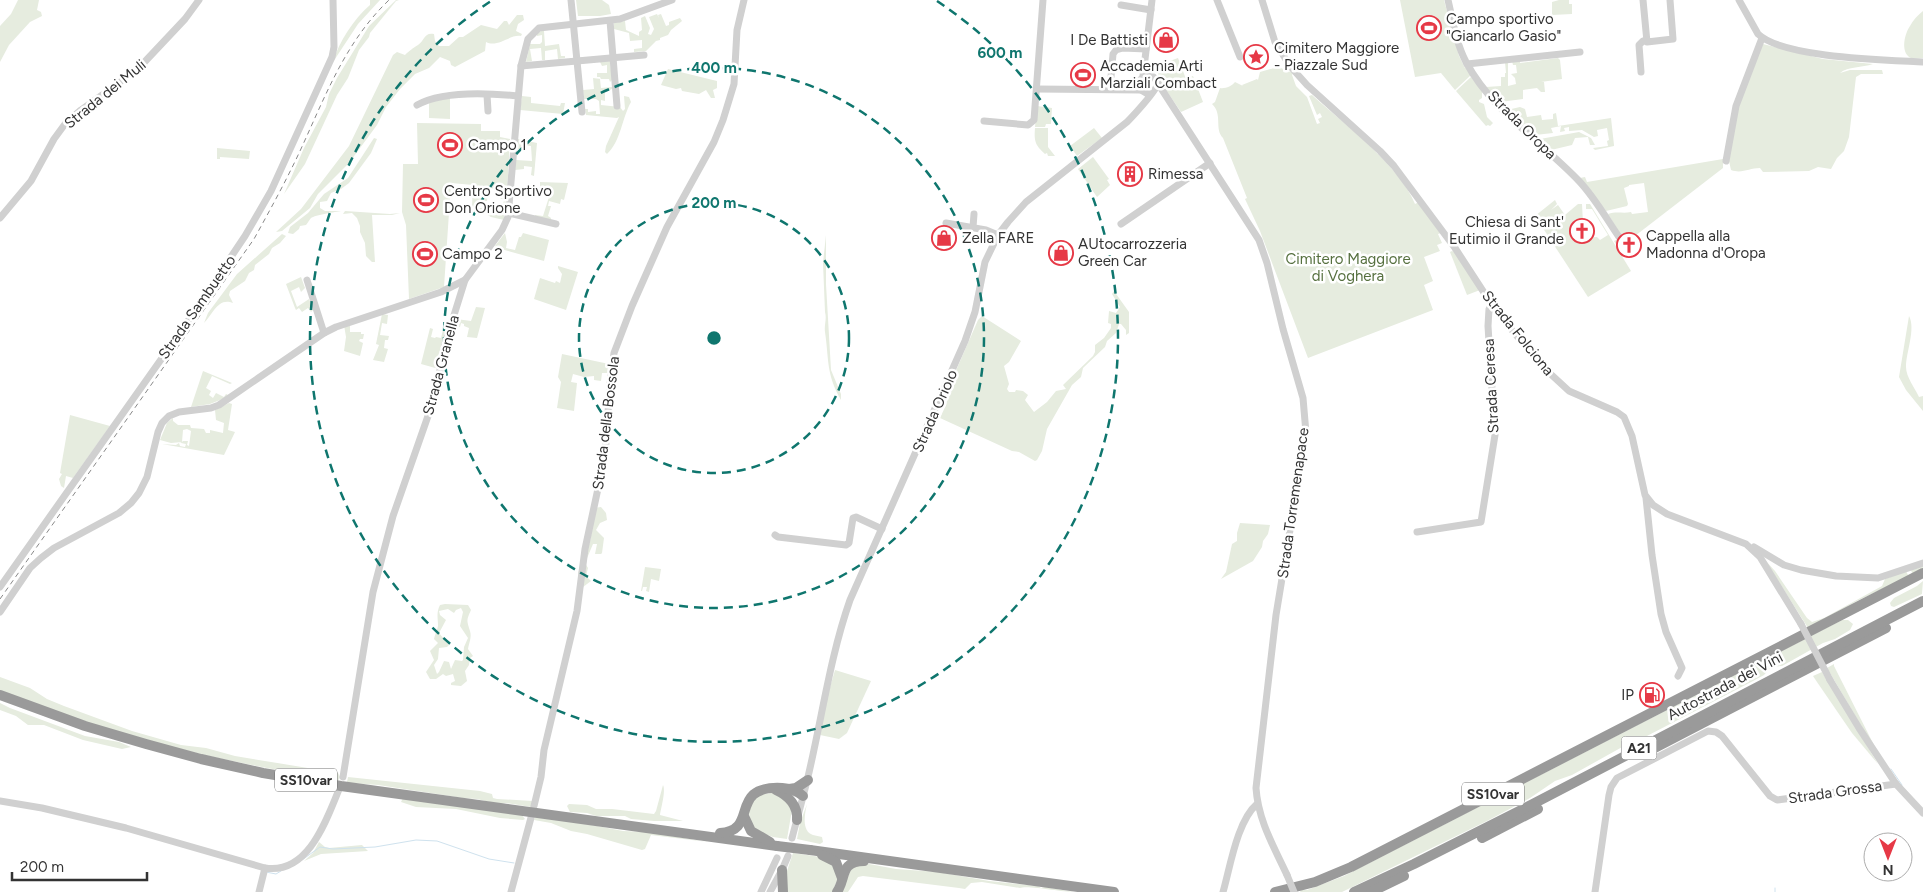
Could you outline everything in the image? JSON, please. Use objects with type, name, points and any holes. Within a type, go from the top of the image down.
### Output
[{"type":"highway","name":"SS10var","points":[[1275,892],[1315,882],[1351,867],[1923,573]]},
{"type":"highway","name":"Autostrada dei Vini","points":[[1354,892],[1529,806],[1923,601]]},
{"type":"highway","name":"Autostrada dei Vini","points":[[1371,892],[1521,818],[1923,608]]},
{"type":"highway","name":"SS10var","points":[[0,695],[85,726],[237,768],[341,786],[1114,892]]},
{"type":"highway","points":[[788,793],[808,780]]},
{"type":"highway","points":[[707,836],[712,833],[730,833],[735,830],[742,822],[746,804],[753,794],[771,788],[803,796]]},
{"type":"highway","points":[[788,793],[796,810],[797,820]]},
{"type":"highway","points":[[744,816],[751,831],[771,844]]},
{"type":"highway","points":[[810,850],[833,860],[838,866],[842,879]]},
{"type":"highway","points":[[837,892],[846,868],[853,863],[870,862],[875,859]]},
{"type":"highway","points":[[782,870],[782,892]]},
{"type":"street","name":"Strada dei Muli","points":[[0,218],[31,181],[54,139],[65,124],[80,110],[137,70],[185,20],[199,0]]},
{"type":"street","name":"Strada Sambuetto","points":[[0,586],[204,299],[260,210],[282,167],[332,57],[334,47],[333,0]]},
{"type":"street","points":[[571,0],[582,112]]},
{"type":"street","points":[[573,24],[610,21],[630,16],[672,0]]},
{"type":"street","name":"Strada della Bossola","points":[[511,892],[541,777],[544,750],[577,611],[585,549],[605,456],[614,353],[666,228],[714,142],[724,120],[734,84],[738,30],[744,0]]},
{"type":"street","points":[[984,121],[1032,124],[1034,120],[1043,0]]},
{"type":"street","points":[[1138,110],[1142,100],[1138,85],[1141,79],[1146,49],[1152,0]]},
{"type":"street","points":[[1217,0],[1240,57]]},
{"type":"street","name":"Strada Folciona","points":[[1262,0],[1275,42],[1290,66],[1310,87],[1380,151],[1398,171],[1455,248],[1492,306],[1517,337],[1568,391],[1617,412],[1624,417],[1632,436],[1646,495],[1656,590],[1666,632],[1682,668],[1678,676]]},
{"type":"street","name":"Strada Oropa","points":[[1448,0],[1460,47],[1467,64],[1476,77],[1503,109],[1580,182],[1596,201],[1619,237]]},
{"type":"street","points":[[1644,0],[1646,40]]},
{"type":"street","points":[[1642,72],[1640,45],[1643,40],[1647,42],[1673,40],[1670,0]]},
{"type":"street","points":[[1739,0],[1762,38],[1780,46],[1822,54],[1923,62]]},
{"type":"street","points":[[1122,5],[1151,10]]},
{"type":"street","points":[[610,21],[616,106]]},
{"type":"street","name":"Strada Granella","points":[[343,777],[376,580],[398,499],[435,396],[445,344],[465,280],[502,230],[509,214],[521,66],[527,42],[534,32],[544,27],[573,24]]},
{"type":"street","points":[[1726,161],[1736,106],[1762,38]]},
{"type":"street","points":[[1037,89],[1126,89],[1148,93],[1154,91],[1156,86],[1150,67],[1146,41]]},
{"type":"street","points":[[1110,89],[1113,54],[1116,50],[1123,48],[1146,49]]},
{"type":"street","points":[[1467,64],[1580,52]]},
{"type":"street","points":[[521,66],[644,55]]},
{"type":"street","points":[[1126,89],[1135,85],[1147,75],[1154,78]]},
{"type":"street","name":"Strada Torremenapace","points":[[1154,78],[1251,225],[1263,250],[1306,414],[1304,453],[1274,636],[1257,773],[1257,804],[1264,825],[1294,892]]},
{"type":"street","name":"Strada Torremenapace","points":[[1154,91],[1161,91],[1166,97]]},
{"type":"street","name":"Strada Oriolo","points":[[792,838],[808,780],[843,620],[850,600],[974,319],[985,262],[998,235],[1014,213],[1115,132],[1138,110],[1154,91]]},
{"type":"street","points":[[417,106],[430,99],[445,95],[518,96]]},
{"type":"street","points":[[487,95],[488,111]]},
{"type":"street","points":[[1122,224],[1210,163]]},
{"type":"street","points":[[509,214],[556,224]]},
{"type":"street","points":[[973,228],[974,214]]},
{"type":"street","points":[[946,223],[994,232],[998,235]]},
{"type":"street","points":[[307,280],[324,333]]},
{"type":"street","points":[[0,612],[30,568],[54,548],[119,513],[131,504],[147,477],[160,426],[168,416],[179,412],[211,408],[219,405],[324,333],[350,321],[434,294],[465,280]]},
{"type":"street","name":"Strada Ceresa","points":[[1418,532],[1482,522],[1495,435],[1488,326],[1489,309],[1492,306]]},
{"type":"street","points":[[1646,495],[1653,505],[1667,514],[1746,544],[1784,565],[1801,570],[1836,576],[1878,578],[1923,563]]},
{"type":"street","points":[[776,535],[778,537],[793,537],[846,545],[849,543],[853,518],[856,517],[882,529]]},
{"type":"street","points":[[1746,544],[1760,557],[1801,624],[1830,680],[1859,728],[1896,784],[1923,813]]},
{"type":"street","name":"Strada Grossa","points":[[1595,892],[1609,796],[1614,782],[1617,778],[1708,732],[1716,732],[1737,753],[1770,796],[1777,800],[1896,784]]},
{"type":"street","points":[[0,801],[42,808],[126,828],[265,868],[279,868],[288,866],[310,848],[324,826],[340,787]]},
{"type":"street","points":[[1223,892],[1231,856],[1248,814],[1257,804]]},
{"type":"street","points":[[770,892],[788,856]]},
{"type":"street","points":[[761,892],[777,858]]},
{"type":"street","points":[[258,892],[265,868]]},
{"type":"green space","points":[[18,0],[39,0],[37,10],[41,12],[42,16],[30,22],[9,45],[0,62],[0,26],[11,14]]},
{"type":"green space","points":[[370,0],[380,0],[358,24],[333,62],[343,38],[370,5]]},
{"type":"green space","points":[[396,0],[399,0],[396,1],[370,33],[359,50],[348,78],[337,95],[305,164],[284,194],[304,148],[326,107],[329,94],[337,78],[369,26]]},
{"type":"green space","points":[[576,0],[602,0],[609,5],[611,14],[578,16]]},
{"type":"green space","name":"Campo sportivo \"Giancarlo Gasio\"","points":[[1400,0],[1444,0],[1459,56],[1471,75],[1455,90],[1441,73],[1415,77]]},
{"type":"green space","points":[[1569,0],[1569,4],[1572,4],[1572,14],[1552,15],[1552,2]]},
{"type":"green space","points":[[1923,11],[1923,58],[1915,59],[1906,53],[1905,37],[1917,16]]},
{"type":"green space","points":[[657,14],[659,18],[658,15],[661,14],[666,26],[669,25],[669,22],[680,18],[682,21],[668,35],[660,38],[646,51],[634,52],[634,49],[642,48],[642,40],[630,41],[629,33],[614,29],[614,23],[625,21],[626,30],[639,36],[639,32],[642,30],[641,18],[645,16],[650,28],[648,34],[651,35],[654,29],[649,17]]},
{"type":"green space","points":[[517,15],[523,15],[524,20],[518,24],[516,31],[522,34],[521,36],[495,43],[486,42],[485,51],[455,67],[451,65],[450,61],[440,57],[429,68],[415,74],[386,107],[377,125],[349,163],[318,194],[310,208],[282,231],[276,232],[301,209],[349,146],[393,55],[397,52],[405,55],[428,34],[434,34],[435,41],[439,46],[449,46],[459,37],[463,37],[481,25],[497,29],[504,21],[507,21],[509,25]]},
{"type":"green space","points":[[541,31],[544,31],[545,46],[559,44],[561,56],[565,56],[565,58],[558,59],[557,49],[545,51],[545,60],[542,60],[541,48],[530,49],[532,61],[526,62],[530,44],[540,44],[542,42],[542,35],[537,36]]},
{"type":"green space","points":[[1763,44],[1823,59],[1873,64],[1847,69],[1840,73],[1850,70],[1882,70],[1883,74],[1861,74],[1856,77],[1849,137],[1844,151],[1837,158],[1831,169],[1818,167],[1809,171],[1763,172],[1760,168],[1739,171],[1731,170],[1729,161],[1737,105]]},
{"type":"green space","points":[[1178,58],[1186,79],[1193,76],[1203,102],[1181,112],[1160,81],[1156,66]]},
{"type":"green space","points":[[1558,58],[1560,60],[1562,79],[1541,82],[1544,82],[1545,92],[1541,92],[1537,88],[1523,90],[1523,99],[1500,102],[1486,87],[1501,86],[1501,77],[1505,77],[1506,73],[1505,62],[1508,63],[1508,86],[1516,84],[1515,78],[1511,74],[1517,73],[1516,65],[1513,65],[1512,61],[1520,60],[1520,63]]},
{"type":"green space","points":[[610,61],[612,80],[610,82],[609,79],[597,77],[597,73],[607,73],[607,65],[602,66],[600,62]]},
{"type":"green space","name":"Cimitero Maggiore di Voghera","points":[[1276,66],[1293,73],[1296,86],[1307,97],[1317,124],[1320,123],[1318,119],[1322,117],[1320,113],[1317,115],[1309,96],[1312,95],[1384,160],[1408,190],[1415,204],[1419,202],[1441,233],[1438,234],[1442,243],[1437,245],[1440,251],[1424,257],[1433,281],[1424,285],[1433,310],[1308,358],[1260,231],[1245,199],[1247,198],[1220,134],[1217,112],[1212,104],[1215,102],[1220,88],[1228,87],[1235,82],[1243,86],[1258,80],[1260,72]]},
{"type":"green space","points":[[668,69],[717,81],[717,88],[713,90],[715,98],[711,98],[706,90],[699,94],[682,91],[681,88],[676,89],[661,85]]},
{"type":"green space","points":[[1471,77],[1482,91],[1482,98],[1479,102],[1484,104],[1487,117],[1493,123],[1490,126],[1486,126],[1456,91]]},
{"type":"green space","points":[[593,78],[601,79],[601,88],[612,87],[612,89],[605,92],[605,101],[601,100],[601,105],[620,107],[623,111],[625,109],[624,96],[629,97],[631,102],[615,143],[607,154],[605,152],[606,146],[619,117],[586,115],[585,109],[588,109],[588,112],[596,111],[596,114],[600,114],[599,101],[596,99],[584,99],[583,90],[594,89]]},
{"type":"green space","points":[[522,96],[531,97],[531,103],[560,106],[561,103],[565,103],[563,114],[520,110]]},
{"type":"green space","points":[[450,98],[450,119],[429,118],[429,101]]},
{"type":"green space","points":[[1037,106],[1052,108],[1051,124],[1046,124],[1045,127],[1035,127]]},
{"type":"green space","points":[[1520,107],[1525,109],[1527,117],[1541,115],[1542,120],[1553,119],[1553,114],[1556,113],[1558,126],[1611,118],[1614,146],[1595,150],[1593,148],[1608,146],[1607,128],[1597,130],[1598,136],[1594,137],[1582,130],[1569,131],[1569,127],[1564,128],[1565,131],[1560,132],[1561,126],[1551,128],[1553,133],[1535,135],[1507,110]]},
{"type":"green space","name":"Centro Sportivo Don Orione","points":[[417,123],[481,124],[481,131],[500,131],[500,137],[510,139],[507,193],[491,188],[488,191],[487,201],[478,202],[477,206],[479,208],[486,208],[487,206],[491,207],[491,205],[503,205],[504,200],[500,198],[506,198],[504,220],[491,217],[472,206],[473,185],[451,183],[444,287],[409,299],[406,225],[402,212],[403,164],[418,164]]},
{"type":"green space","points":[[1035,128],[1048,128],[1048,147],[1055,156],[1048,156],[1047,153],[1045,154],[1039,148],[1035,140]]},
{"type":"green space","points":[[1094,128],[1102,138],[1077,156],[1070,146]]},
{"type":"green space","points":[[1579,132],[1591,138],[1595,145],[1590,145],[1588,137],[1575,138],[1572,145],[1551,150],[1540,139]]},
{"type":"green space","points":[[374,138],[377,139],[371,153],[349,183],[331,193],[327,201],[320,202],[320,208],[325,211],[341,211],[313,217],[306,225],[300,226],[293,234],[288,233],[290,227],[308,213],[324,194],[348,178]]},
{"type":"green space","points":[[518,139],[537,143],[534,176],[531,175],[532,167],[524,166],[524,169],[515,170],[516,160],[532,161],[531,146],[522,145],[521,149],[517,149]]},
{"type":"green space","points":[[217,148],[250,151],[249,159],[220,157],[220,159],[217,159]]},
{"type":"green space","points":[[1093,157],[1109,179],[1107,180],[1110,185],[1097,197],[1078,169]]},
{"type":"green space","points":[[1723,159],[1723,168],[1631,239],[1634,248],[1622,254],[1614,241],[1622,237],[1608,214],[1648,212],[1644,183],[1629,185],[1624,188],[1627,206],[1606,211],[1580,178],[1585,177],[1587,182]]},
{"type":"green space","points":[[540,182],[568,183],[564,200],[561,199],[560,204],[549,201],[548,206],[551,206],[548,216],[551,220],[535,217],[535,215],[543,216],[549,197],[544,194],[534,197],[534,187],[540,187]]},
{"type":"green space","points":[[1555,200],[1557,204],[1551,210],[1558,205],[1565,215],[1578,204],[1582,204],[1583,223],[1575,224],[1576,232],[1582,235],[1583,238],[1597,237],[1600,240],[1608,235],[1592,209],[1586,209],[1586,204],[1590,204],[1631,271],[1588,297],[1535,216]]},
{"type":"green space","points":[[345,211],[400,213],[392,215],[372,215],[375,262],[372,262],[366,256],[365,243],[357,218],[352,213],[343,214]]},
{"type":"green space","points":[[505,233],[506,248],[515,250],[519,237],[523,233],[549,240],[544,261],[497,248],[495,246]]},
{"type":"green space","points":[[282,234],[286,236],[280,243],[272,248],[269,254],[255,265],[254,270],[249,273],[245,281],[230,291],[229,295],[233,303],[223,302],[220,304],[204,323],[208,313],[237,274]]},
{"type":"green space","points":[[826,235],[826,284],[831,370],[841,394],[841,400],[830,374],[825,332],[823,263]]},
{"type":"green space","points":[[1452,251],[1480,290],[1467,295],[1450,252]]},
{"type":"green space","points":[[558,266],[578,272],[566,310],[534,299],[540,278],[560,283],[562,274]]},
{"type":"green space","points":[[301,277],[305,288],[301,292],[299,287],[291,291],[297,307],[309,299],[313,310],[311,312],[308,308],[302,312],[299,308],[296,310],[286,284]]},
{"type":"green space","points":[[1114,291],[1129,312],[1129,333],[1126,335],[1126,330],[1119,324],[1116,333],[1107,341],[1105,347],[1083,368],[1081,377],[1072,385],[1047,429],[1042,451],[1037,460],[1035,461],[1019,452],[1012,451],[940,418],[946,405],[951,382],[978,320],[982,316],[1021,341],[1009,362],[1004,366],[1009,384],[1007,389],[1009,392],[1023,391],[1028,395],[1025,400],[1034,412],[1047,402],[1056,391],[1066,389],[1063,385],[1093,356],[1095,345],[1104,338],[1111,328],[1111,324],[1108,323],[1109,311],[1116,313],[1120,307],[1112,294]]},
{"type":"green space","points":[[476,307],[485,308],[477,338],[467,337],[469,328],[461,323],[460,327],[453,325],[456,319],[471,321]]},
{"type":"green space","points":[[382,314],[388,315],[387,324],[382,323],[380,335],[389,336],[388,340],[385,340],[384,348],[388,349],[384,362],[373,360],[379,345],[376,344]]},
{"type":"green space","points":[[1909,316],[1911,327],[1906,371],[1919,397],[1923,396],[1923,411],[1906,390],[1899,377]]},
{"type":"green space","points":[[344,325],[350,326],[350,332],[361,332],[361,334],[364,334],[363,339],[359,341],[363,343],[360,356],[344,351],[346,337]]},
{"type":"green space","points":[[430,328],[433,329],[431,337],[435,338],[441,338],[443,330],[446,328],[447,330],[439,369],[421,364]]},
{"type":"green space","points":[[562,354],[609,364],[608,373],[602,373],[601,381],[594,380],[594,376],[584,377],[573,374],[571,382],[577,383],[574,411],[557,408],[561,382],[558,377]]},
{"type":"green space","points":[[203,371],[232,383],[230,384],[212,376],[206,388],[211,391],[209,395],[213,398],[216,393],[224,397],[226,394],[230,396],[210,404],[191,407]]},
{"type":"green space","points":[[229,403],[232,404],[228,430],[235,432],[224,455],[162,444],[176,445],[179,443],[180,446],[185,447],[186,444],[182,442],[171,443],[160,440],[167,423],[173,418],[173,421],[178,425],[190,425],[190,428],[191,425],[191,428],[204,429],[206,433],[210,433],[210,430],[223,433],[224,423],[216,420],[215,410]],"holes":[[[183,430],[191,431],[189,446],[187,445],[188,441],[182,442]]]},
{"type":"green space","points":[[70,415],[110,426],[73,478],[66,476],[64,488],[61,486],[59,479],[62,474],[60,473]]},
{"type":"green space","points":[[601,507],[606,513],[607,520],[600,523],[596,530],[604,538],[602,553],[595,554],[597,544],[593,544],[585,563],[588,568],[586,576],[591,581],[583,587],[579,585],[578,572],[590,542],[594,508]]},
{"type":"green space","points":[[1240,523],[1270,525],[1262,547],[1253,561],[1221,579],[1226,572],[1232,544],[1237,541]]},
{"type":"green space","points":[[1765,560],[1775,571],[1807,618],[1812,622],[1824,618],[1882,586],[1885,579],[1906,571],[1908,575],[1912,573],[1911,570],[1923,564],[1923,569],[1857,601],[1808,628]]},
{"type":"green space","points":[[645,567],[661,569],[659,581],[651,579],[649,592],[646,591],[647,587],[643,587],[641,591]]},
{"type":"green space","points":[[1923,581],[1922,594],[1894,607],[1891,606],[1890,603],[1894,598]]},
{"type":"green space","points":[[440,605],[468,605],[471,610],[468,616],[471,636],[468,649],[473,656],[470,658],[469,665],[465,671],[467,681],[461,686],[451,685],[455,681],[453,674],[446,676],[443,674],[436,679],[430,679],[426,672],[434,660],[430,651],[438,643],[434,639],[438,626],[438,613]],"holes":[[[461,608],[463,612],[460,626],[468,638],[464,647],[463,660],[455,660],[451,669],[449,662],[444,661],[437,674],[434,665],[438,659],[439,648],[449,645],[439,633],[446,620],[440,615],[439,611],[448,609],[454,613]]]},
{"type":"green space","points":[[1842,620],[1848,620],[1853,624],[1850,630],[1835,639],[1823,643],[1782,666],[1771,667],[1764,675],[1753,681],[1624,746],[1572,775],[1555,781],[1530,798],[1487,821],[1342,892],[1300,892],[1301,890],[1307,890],[1344,876]]},
{"type":"green space","points":[[1834,664],[1834,666],[1882,761],[1827,668]]},
{"type":"green space","points":[[835,670],[871,681],[847,733],[839,739],[820,735],[826,701]]},
{"type":"green space","points":[[1822,672],[1878,764],[1852,733],[1813,676]]},
{"type":"green space","points":[[0,677],[30,688],[47,699],[64,706],[132,731],[181,745],[338,773],[340,777],[338,781],[255,766],[173,748],[119,733],[0,692]]},
{"type":"green space","points":[[0,703],[85,736],[119,742],[131,747],[122,749],[83,740],[44,725],[28,725],[16,716],[0,710]]},
{"type":"green space","points":[[348,777],[480,791],[492,794],[493,798],[497,799],[533,801],[531,807],[506,803],[498,804],[477,799],[351,783],[347,782]]},
{"type":"green space","points":[[663,785],[664,795],[660,815],[683,821],[654,821],[631,819],[625,816],[596,816],[587,813],[570,812],[567,806],[569,804],[587,805],[596,809],[654,814]]},
{"type":"green space","points":[[778,792],[792,810],[787,839],[773,837],[756,831],[749,813],[751,805],[758,795]]},
{"type":"green space","points":[[403,798],[521,814],[525,819],[500,818],[456,809],[416,807],[401,802]]},
{"type":"green space","points":[[807,804],[805,826],[809,833],[822,837],[823,842],[820,844],[797,839],[800,823]]},
{"type":"green space","points":[[535,817],[708,842],[651,835],[645,849],[642,850],[571,831],[551,823],[534,820]]},
{"type":"green space","points":[[319,842],[329,848],[362,845],[368,851],[321,854],[304,861],[313,853]]},
{"type":"green space","points":[[793,853],[821,857],[834,865],[838,879],[832,892],[786,892],[784,880]]},
{"type":"green space","points":[[864,863],[896,869],[938,872],[1074,892],[1030,887],[1020,888],[982,882],[971,883],[965,889],[863,876],[858,877],[848,892],[842,892],[851,869]]},
{"type":"waterway","points":[[1891,769],[1902,785]]},
{"type":"waterway","points":[[302,860],[320,847],[333,849],[375,847],[416,840],[437,841],[489,859],[514,863]]},
{"type":"waterway","points":[[266,872],[276,874],[281,871]]},
{"type":"railway","points":[[0,599],[254,239],[300,151],[337,71],[360,34],[389,0]]},
{"type":"place","name":"Campo sportivo \"Giancarlo Gasio\"","points":[[1429,28]]},
{"type":"place","name":"I De Battisti","points":[[1166,40]]},
{"type":"place","name":"Cimitero Maggiore - Piazzale Sud","points":[[1256,57]]},
{"type":"place","name":"Accademia Arti Marziali Combact","points":[[1083,75]]},
{"type":"place","name":"Campo 1","points":[[450,145]]},
{"type":"place","name":"Rimessa","points":[[1130,174]]},
{"type":"place","name":"Centro Sportivo Don Orione","points":[[426,200]]},
{"type":"place","name":"Chiesa di Sant' Eutimio il Grande","points":[[1582,231]]},
{"type":"place","name":"Zella FARE","points":[[944,238]]},
{"type":"place","name":"Cappella alla Madonna d'Oropa","points":[[1629,245]]},
{"type":"place","name":"AUtocarrozzeria Green Car","points":[[1061,253]]},
{"type":"place","name":"Campo 2","points":[[425,254]]},
{"type":"place","name":"IP","points":[[1652,695]]}]
